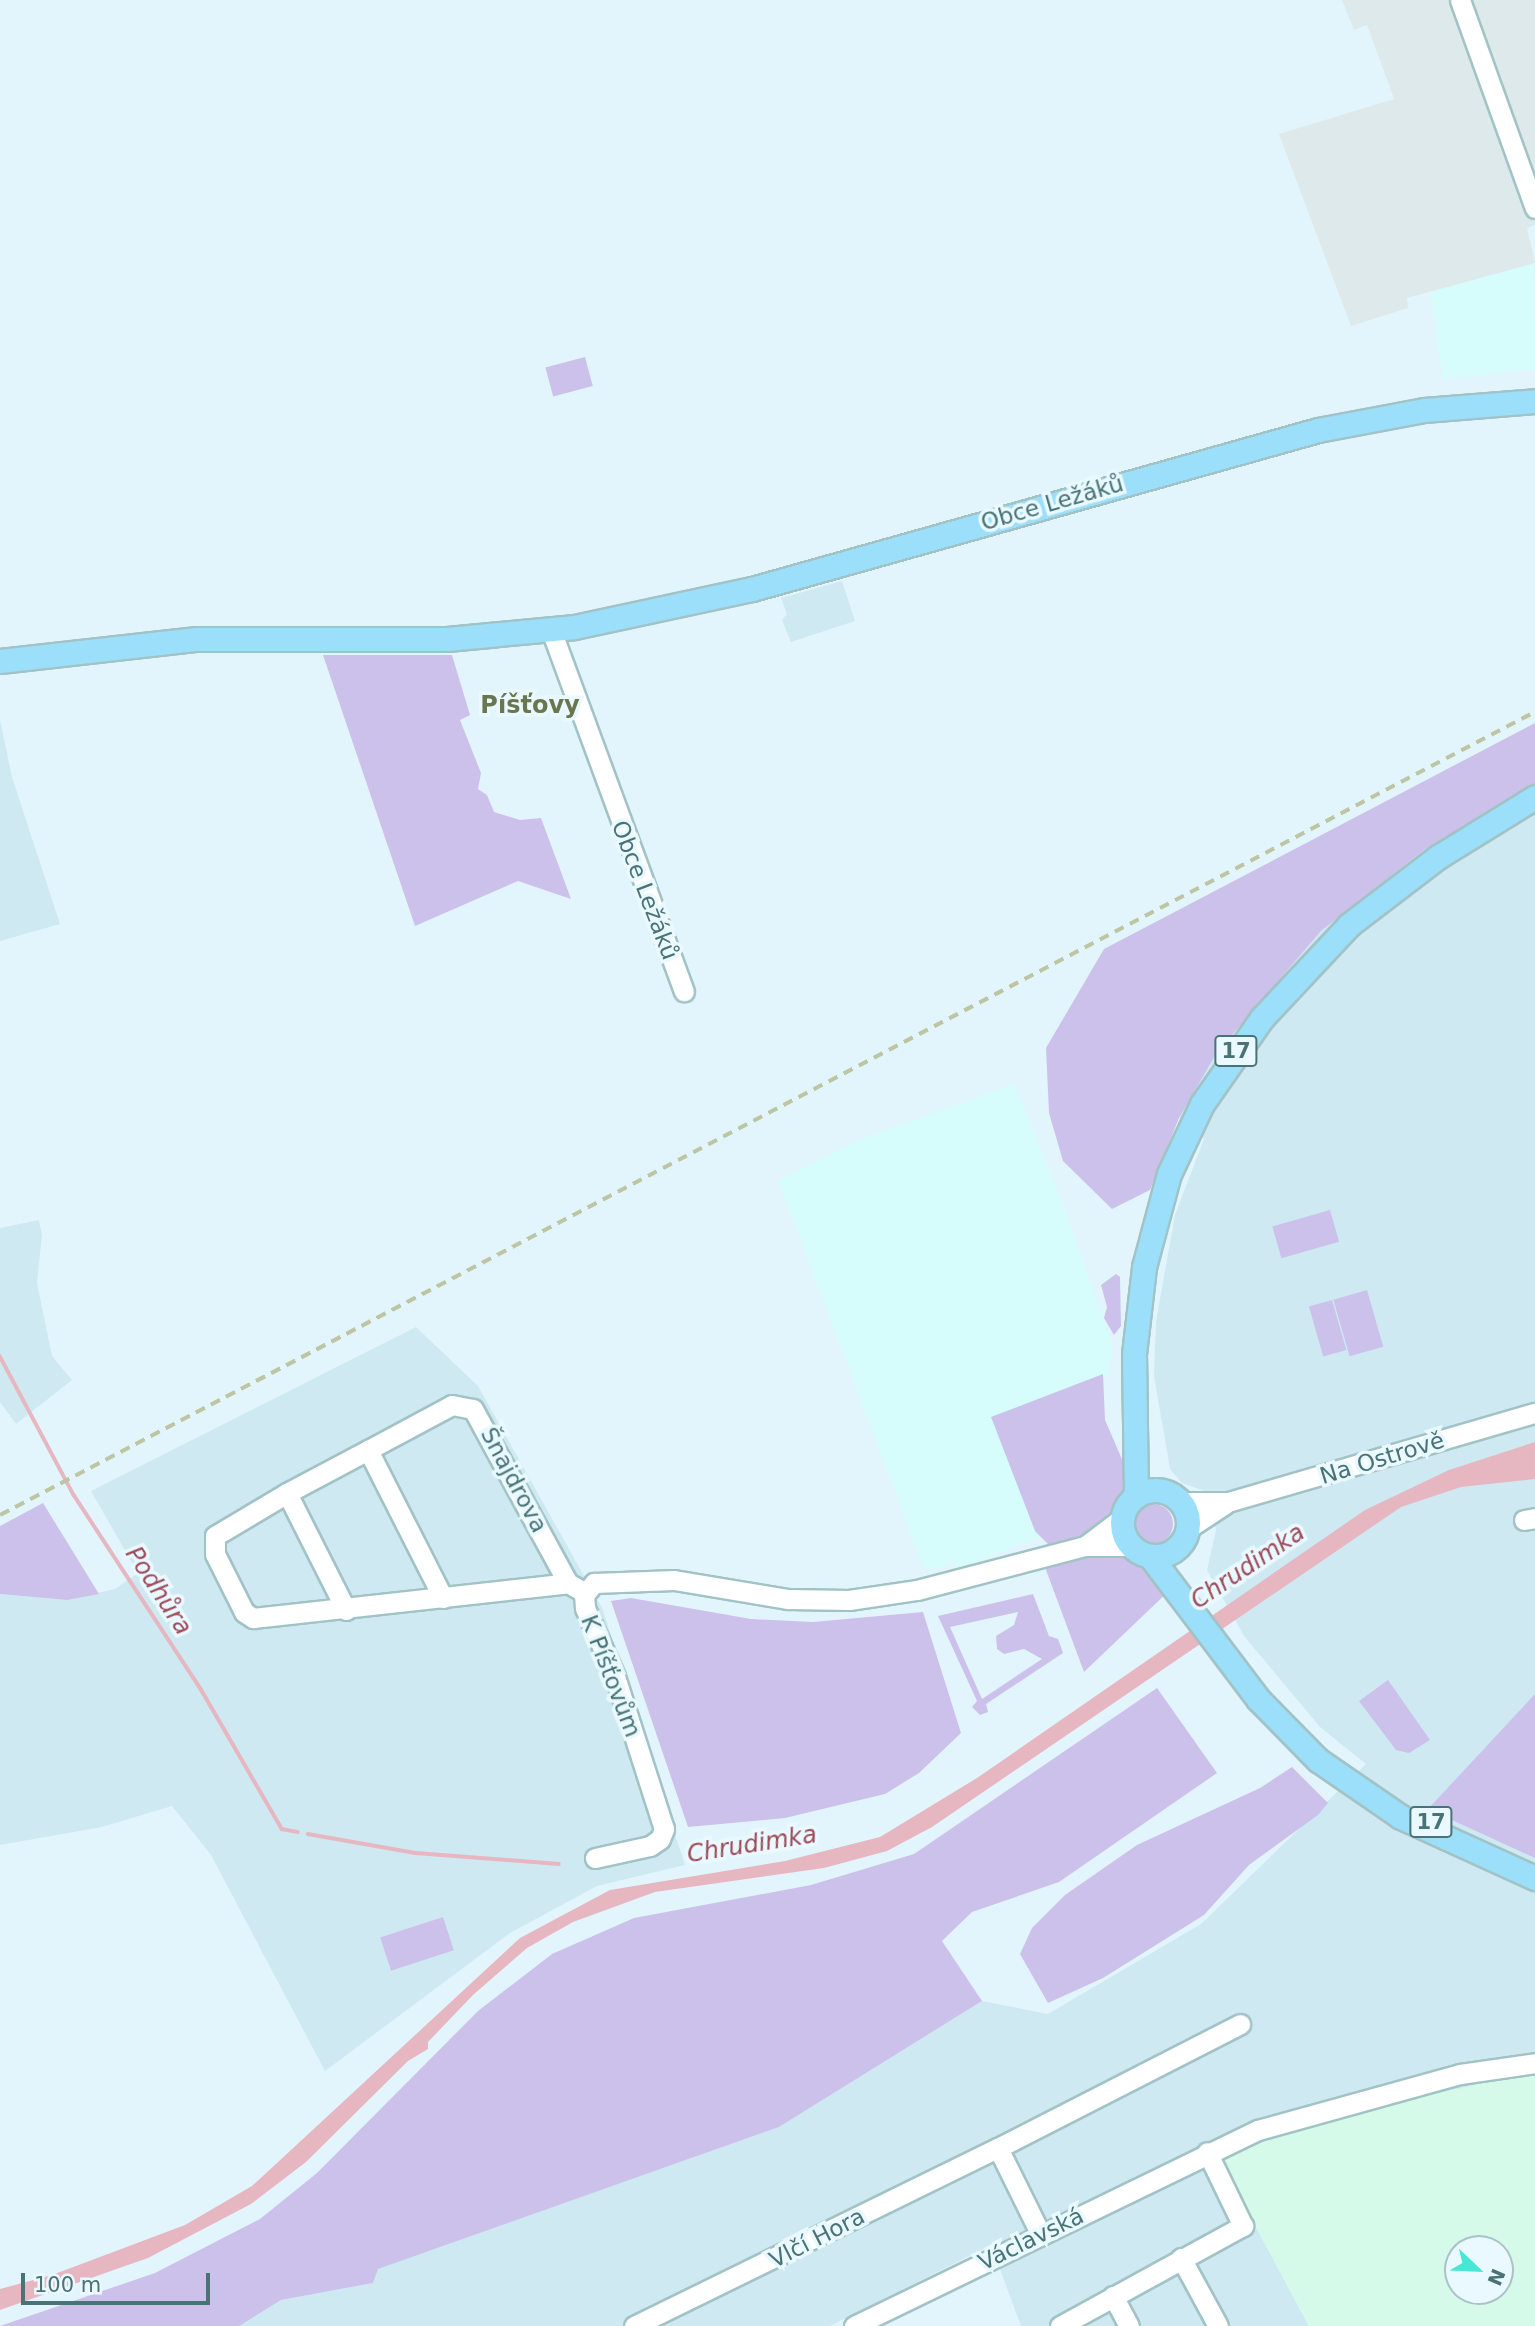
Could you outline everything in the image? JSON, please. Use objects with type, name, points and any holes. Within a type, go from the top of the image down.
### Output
[{"type":"main road","name":"Obce Ležáků","points":[[563,629],[752,589],[1318,430],[1424,410],[1535,401]]},
{"type":"main road","points":[[0,662],[197,639],[434,639],[563,629]]},
{"type":"main road","name":"17","points":[[1136,1496],[1138,1426],[1134,1354],[1144,1267],[1170,1174],[1210,1092],[1275,1001],[1349,925],[1438,857],[1535,797]]},
{"type":"main road","name":"17","points":[[1138,1426],[1172,1497],[1184,1537],[1190,1598]]},
{"type":"main road","points":[[1122,1518],[1136,1496],[1172,1497]]},
{"type":"main road","name":"17","points":[[1122,1518],[1141,1551],[1190,1598],[1221,1652],[1268,1712],[1331,1770],[1409,1821],[1535,1878]]},
{"type":"main road","points":[[1141,1551],[1161,1556],[1184,1537]]},
{"type":"main road","name":"17","points":[[1331,1770],[1535,1868]]},
{"type":"street","points":[[1460,0],[1535,208]]},
{"type":"street","name":"Obce Ležáků","points":[[563,629],[684,990]]},
{"type":"street","name":"Šnajdrova","points":[[452,1405],[473,1409],[568,1583],[257,1620],[248,1616],[238,1601],[215,1554],[215,1536],[287,1493],[452,1405]]},
{"type":"street","name":"Na Ostrově","points":[[1172,1497],[1228,1502],[1535,1413]]},
{"type":"street","points":[[368,1450],[443,1598]]},
{"type":"street","points":[[287,1493],[346,1610]]},
{"type":"street","name":"Na Ostrově","points":[[1184,1537],[1228,1502]]},
{"type":"street","points":[[1085,1546],[1122,1518]]},
{"type":"street","points":[[1085,1546],[1141,1551]]},
{"type":"street","name":"K Píšťovům","points":[[595,1858],[650,1846],[660,1839],[664,1829],[615,1676],[585,1608],[585,1593],[599,1581],[657,1579],[788,1599],[837,1601],[940,1584],[1085,1546]]},
{"type":"street","points":[[568,1583],[585,1593]]},
{"type":"street","name":"Vlčí Hora","points":[[634,2326],[998,2148],[1240,2024]]},
{"type":"street","name":"Václavská","points":[[854,2326],[1207,2152],[1284,2121],[1460,2074],[1535,2063]]},
{"type":"street","points":[[998,2148],[1041,2235]]},
{"type":"street","points":[[1060,2326],[1243,2226],[1207,2152]]},
{"type":"street","points":[[1181,2258],[1219,2326]]},
{"type":"street","points":[[1113,2296],[1129,2326]]},
{"type":"shaded area","points":[[1342,0],[1535,0],[1535,225],[1527,228],[1535,263],[1407,298],[1408,308],[1351,326],[1279,134],[1394,99],[1367,25],[1354,30]]},
{"type":"shaded area","points":[[1534,263],[1535,369],[1443,379],[1430,292]]},
{"type":"shaded area","points":[[585,357],[593,386],[553,397],[545,368]]},
{"type":"shaded area","points":[[842,581],[855,621],[791,642],[782,620],[787,614],[781,598]]},
{"type":"shaded area","points":[[323,655],[452,655],[470,715],[460,720],[481,773],[478,789],[487,795],[494,812],[520,820],[541,818],[571,899],[518,881],[415,926]]},
{"type":"shaded area","points":[[0,720],[12,777],[60,924],[0,941]]},
{"type":"shaded area","points":[[1535,723],[1535,787],[1424,850],[1321,931],[1216,1054],[1179,1118],[1150,1190],[1112,1209],[1063,1161],[1049,1113],[1046,1048],[1104,949]]},
{"type":"shaded area","points":[[1535,787],[1535,2073],[1510,2075],[1219,2158],[1309,2326],[1021,2326],[991,2245],[830,2326],[238,2326],[281,2300],[373,2283],[377,2269],[779,2127],[982,2001],[1048,2014],[1201,1924],[1366,1764],[1320,1727],[1244,1636],[1207,1570],[1216,1530],[1205,1491],[1182,1483],[1170,1469],[1154,1376],[1156,1321],[1175,1215],[1204,1139],[1179,1117],[1216,1054],[1321,931],[1424,850]]},
{"type":"shaded area","points":[[1014,1084],[1063,1204],[1112,1343],[1109,1374],[1064,1390],[1040,1537],[957,1569],[954,1563],[928,1570],[922,1564],[778,1180],[854,1142]]},
{"type":"shaded area","points":[[1330,1210],[1339,1242],[1281,1258],[1272,1227]]},
{"type":"shaded area","points":[[39,1220],[42,1235],[37,1283],[52,1356],[72,1380],[16,1424],[0,1402],[0,1228]]},
{"type":"shaded area","points":[[1116,1274],[1120,1277],[1121,1326],[1114,1335],[1104,1318],[1107,1307],[1101,1285]]},
{"type":"shaded area","points":[[1367,1290],[1383,1347],[1350,1356],[1333,1300]]},
{"type":"shaded area","points":[[1332,1300],[1346,1350],[1323,1357],[1309,1307]]},
{"type":"shaded area","points":[[416,1327],[478,1386],[603,1610],[685,1865],[597,1886],[510,1933],[325,2071],[211,1855],[172,1806],[102,1827],[0,1845],[0,1594],[67,1600],[115,1589],[138,1573],[91,1491]]},
{"type":"shaded area","points":[[1103,1374],[1105,1420],[1127,1471],[1129,1494],[1116,1513],[1088,1535],[1049,1545],[1035,1531],[991,1417]]},
{"type":"shaded area","points":[[1535,1442],[1535,1479],[1461,1487],[1401,1507],[932,1827],[887,1851],[824,1868],[655,1892],[573,1922],[527,1948],[473,1995],[428,2042],[428,2049],[408,2061],[306,2162],[251,2204],[148,2258],[0,2310],[0,2289],[52,2275],[185,2225],[252,2186],[520,1938],[610,1890],[785,1861],[880,1837],[977,1778],[1365,1510],[1449,1470]]},
{"type":"shaded area","points":[[43,1503],[99,1594],[67,1600],[0,1594],[0,1526]]},
{"type":"shaded area","points":[[1153,1504],[1167,1510],[1173,1524],[1167,1538],[1153,1544],[1139,1538],[1133,1524],[1139,1510]]},
{"type":"shaded area","points":[[1105,1549],[1124,1550],[1145,1562],[1171,1589],[1084,1672],[1046,1570],[1048,1565]]},
{"type":"shaded area","points":[[1033,1594],[1049,1636],[1058,1639],[1063,1653],[986,1704],[988,1712],[980,1715],[972,1707],[977,1701],[938,1616]],"holes":[[[1018,1612],[1014,1625],[996,1636],[997,1649],[1004,1654],[1024,1649],[1042,1659],[982,1699],[950,1627]]]},
{"type":"shaded area","points":[[631,1598],[751,1619],[813,1622],[923,1612],[961,1733],[919,1773],[885,1794],[785,1818],[688,1827],[611,1601]]},
{"type":"shaded area","points":[[1388,1680],[1430,1740],[1409,1753],[1396,1750],[1359,1701]]},
{"type":"shaded area","points":[[1157,1688],[1217,1773],[1059,1882],[972,1912],[942,1941],[982,2001],[779,2127],[378,2269],[373,2283],[281,2300],[239,2326],[0,2326],[155,2273],[260,2219],[317,2173],[478,2011],[552,1954],[634,1918],[811,1885],[914,1854]]},
{"type":"shaded area","points":[[1535,1694],[1535,1858],[1428,1809]]},
{"type":"shaded area","points":[[1292,1767],[1328,1803],[1318,1815],[1249,1865],[1204,1915],[1103,1978],[1048,2003],[1020,1954],[1032,1928],[1065,1895],[1137,1845],[1260,1788]]},
{"type":"shaded area","points":[[443,1917],[454,1950],[391,1971],[380,1937]]},
{"type":"shaded area","points":[[1535,2073],[1535,2326],[1309,2326],[1219,2158],[1288,2130],[1379,2105]]},
{"type":"waterway","name":"Podhůra","points":[[0,1356],[74,1495],[201,1689],[282,1829],[298,1832]]},
{"type":"waterway","name":"Podhůra","points":[[308,1834],[416,1853],[559,1864]]},
{"type":"railway","points":[[0,1515],[1535,712]]},
{"type":"district","name":"Píšťovy","points":[[530,706]]},
{"type":"water label","name":"Chrudimka","points":[[1248,1567]]},
{"type":"water label","name":"Chrudimka","points":[[752,1845]]}]
